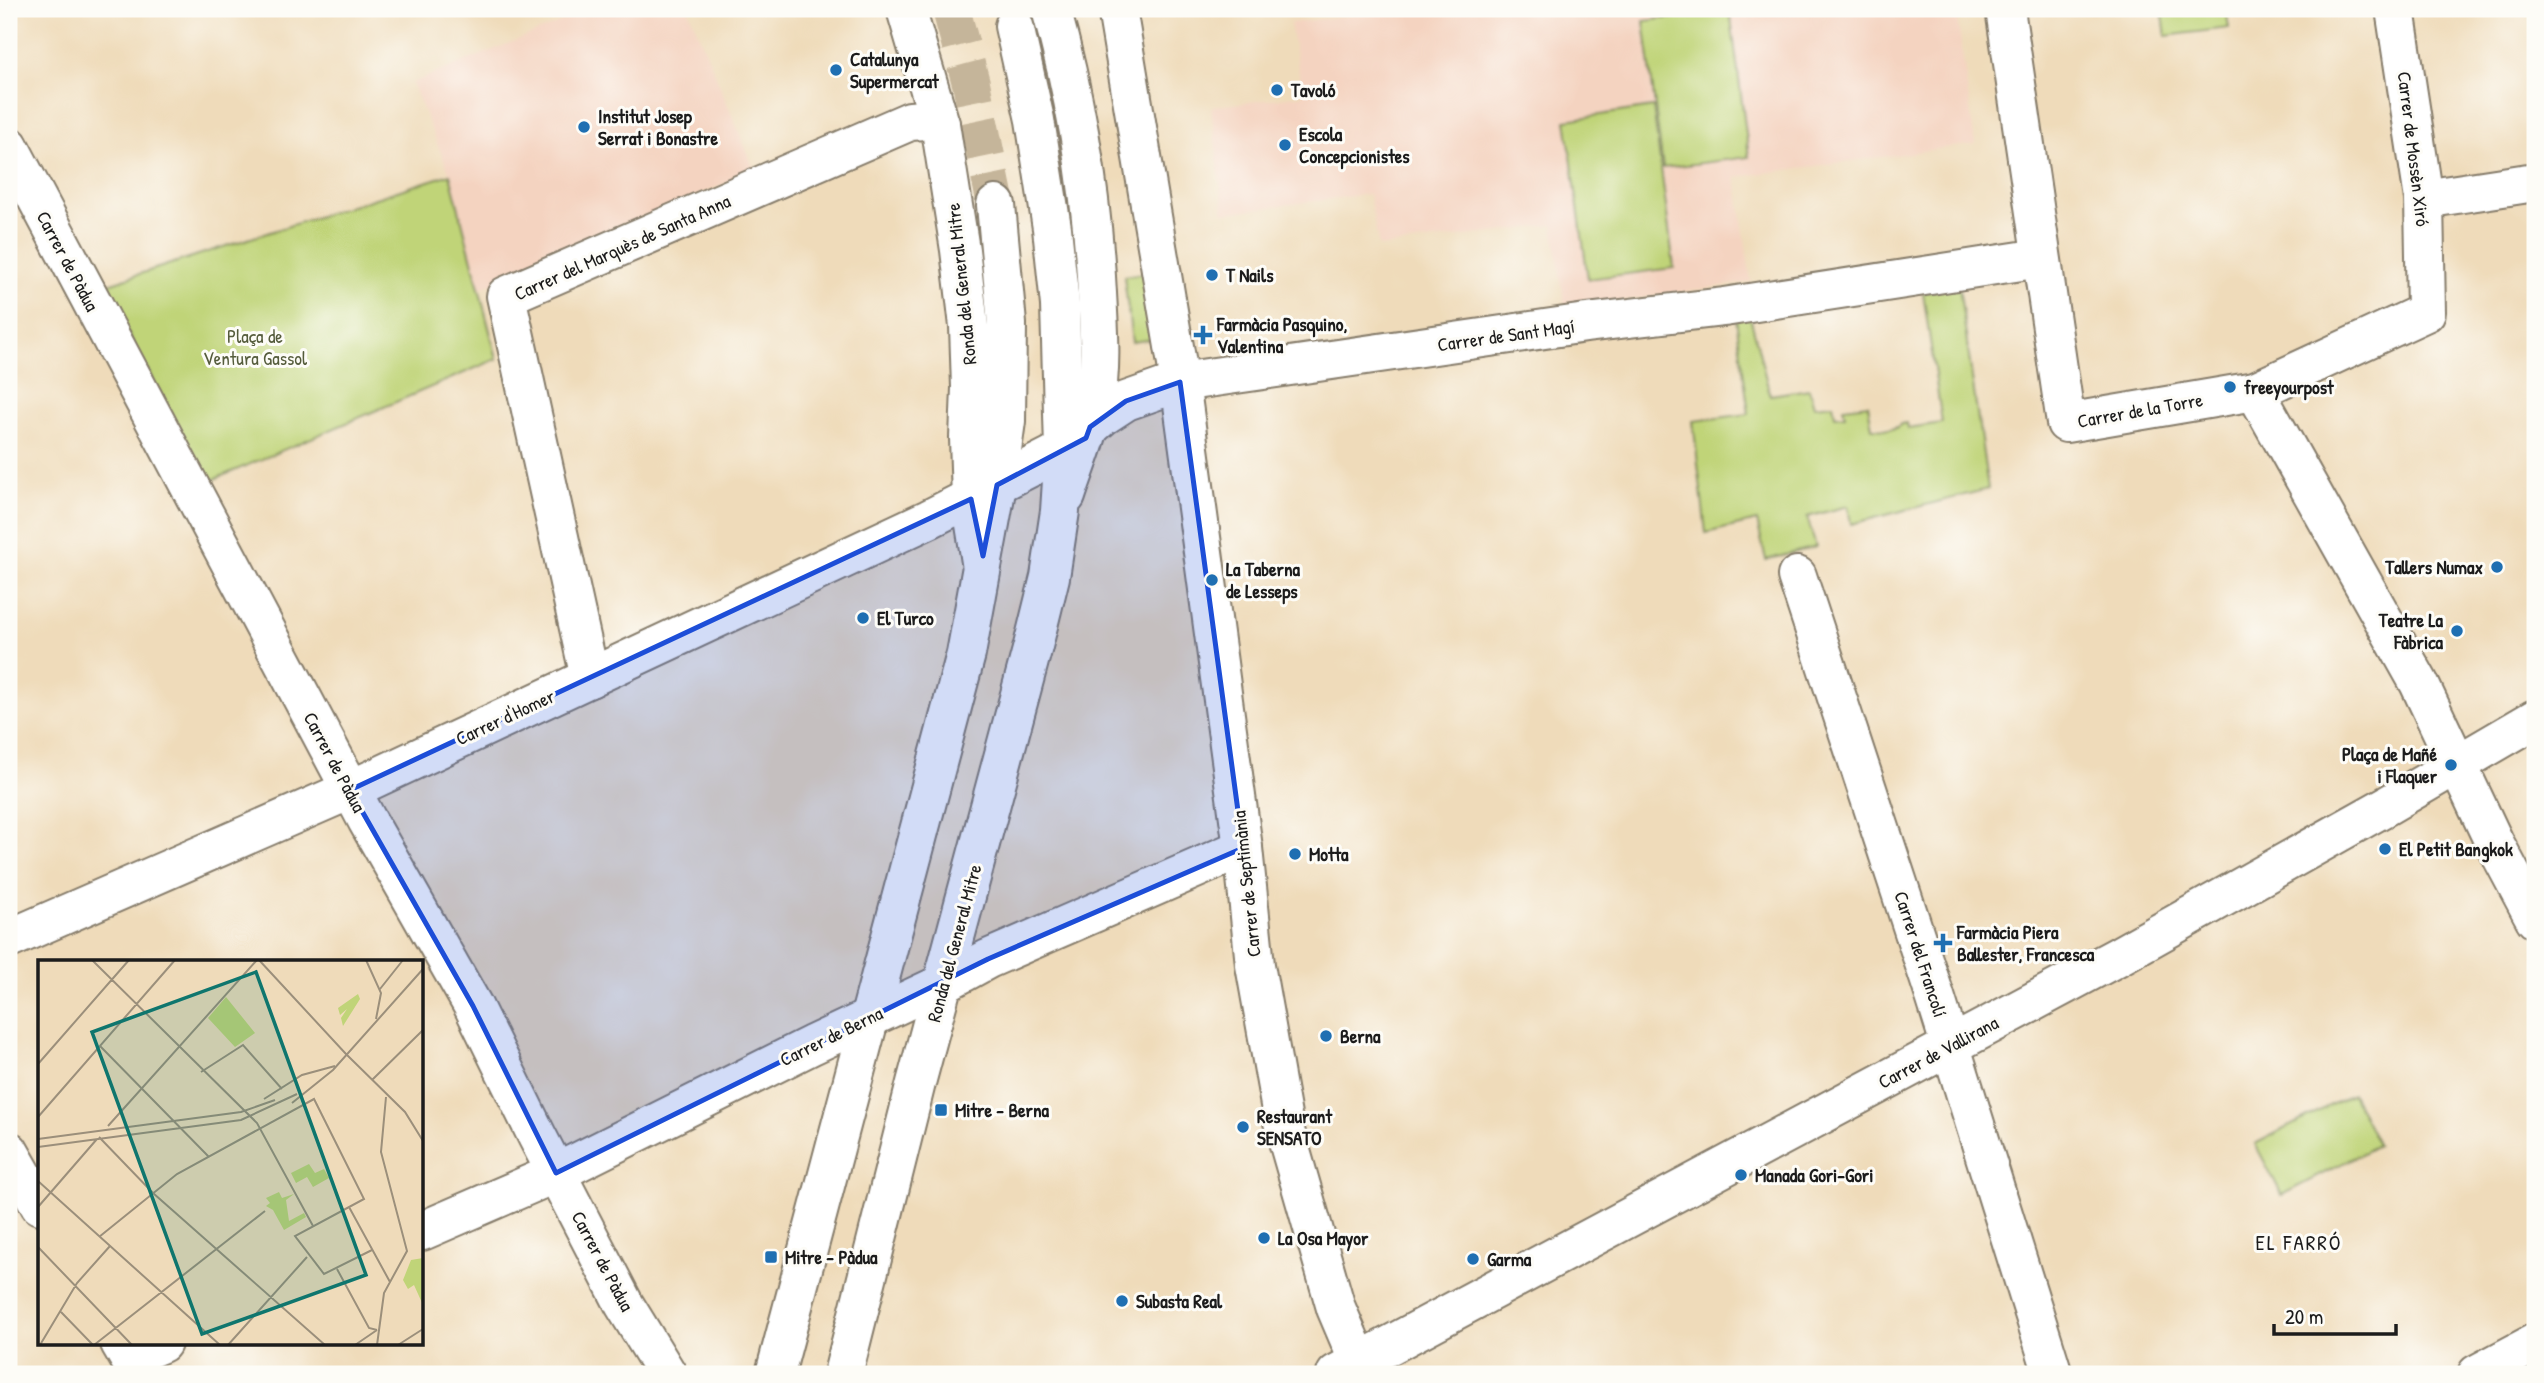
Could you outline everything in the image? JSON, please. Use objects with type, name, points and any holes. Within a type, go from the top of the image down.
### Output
[{"type":"street","name":"Ronda del General Mitre","points":[[775,1374],[965,654],[981,564],[984,492],[960,250],[940,124],[906,9]]},
{"type":"street","name":"Ronda del General Mitre","points":[[843,1374],[916,1083],[1045,600],[1060,511],[1077,438],[1096,402],[1100,355],[1093,222],[1065,59],[1051,9]]},
{"type":"street","points":[[1117,9],[1180,382]]},
{"type":"street","name":"Carrer de la Torre","points":[[2005,9],[2066,423],[2255,391]]},
{"type":"street","name":"Carrer de Mossèn Xiró","points":[[2255,391],[2426,312],[2424,199],[2395,9]]},
{"type":"street","name":"Ronda del General Mitre","points":[[1014,26],[1035,120],[1052,228],[1077,438]]},
{"type":"street","name":"Carrer del Marquès de Santa Anna","points":[[590,678],[506,296],[910,121],[925,120],[940,124]]},
{"type":"street","name":"Carrer de Pàdua","points":[[9,146],[350,790],[473,1006],[624,1304],[667,1374]]},
{"type":"street","points":[[2424,199],[2535,182]]},
{"type":"street","name":"Ronda del General Mitre","points":[[984,492],[1006,421],[1007,324],[996,205]]},
{"type":"street","name":"Carrer de Sant Magí","points":[[984,492],[1077,438],[1126,401],[1180,382],[1586,323],[1724,307],[2040,258]]},
{"type":"street","name":"Carrer de Septimània","points":[[1180,382],[1255,965],[1284,1127],[1353,1370]]},
{"type":"street","points":[[2255,391],[2419,683],[2494,842],[2535,919]]},
{"type":"street","name":"Carrer d'Homer","points":[[9,939],[350,790],[984,492]]},
{"type":"street","name":"Carrer del Francolí","points":[[1797,576],[1950,1046],[2053,1374]]},
{"type":"street","name":"Carrer de Vallirana","points":[[1353,1370],[2117,957],[2535,719]]},
{"type":"street","name":"Carrer de Berna","points":[[424,1230],[556,1173],[988,959],[1242,848]]},
{"type":"street","points":[[9,1151],[38,1202]]},
{"type":"street","points":[[2477,1374],[2535,1343]]},
{"type":"highlighted area","points":[[1180,382],[1243,848],[988,959],[556,1173],[473,1006],[350,790],[971,499],[983,556],[997,485],[1086,438],[1090,427],[1126,401]]},
{"type":"shaded area","name":"Institut Josep Serrat i Bonastre","points":[[593,9],[688,9],[755,171],[479,289],[450,174],[412,83]]},
{"type":"shaded area","points":[[1402,9],[1956,9],[1975,144],[1736,177],[1751,282],[1565,309],[1553,225],[1379,247],[1369,194],[1224,213],[1211,107],[1303,95],[1290,23]]},
{"type":"green space","points":[[2162,9],[2226,9],[2229,28],[2166,36]]},
{"type":"green space","points":[[1730,10],[1749,157],[1663,168],[1644,21]]},
{"type":"green space","points":[[1653,107],[1674,268],[1588,279],[1566,120]]},
{"type":"green space","name":"Plaça de Ventura Gassol","points":[[450,174],[497,359],[208,482],[102,286]]},
{"type":"green space","points":[[1151,272],[1160,338],[1132,342],[1124,276]]},
{"type":"green space","points":[[1959,287],[1988,489],[1851,524],[1848,506],[1807,517],[1816,547],[1766,560],[1757,521],[1706,533],[1693,421],[1749,414],[1736,318],[1750,316],[1770,395],[1809,389],[1814,406],[1833,404],[1835,416],[1845,415],[1843,407],[1868,404],[1872,428],[1891,429],[1907,423],[1908,428],[1942,423],[1923,292]]},
{"type":"green space","points":[[2352,1094],[2378,1145],[2282,1195],[2255,1144]]},
{"type":"tunnel","points":[[951,9],[971,83],[996,205]]},
{"type":"place","name":"Catalunya Supermercat","points":[[836,70]]},
{"type":"place","name":"Tavoló","points":[[1277,90]]},
{"type":"place","name":"Institut Josep Serrat i Bonastre","points":[[584,127]]},
{"type":"place","name":"Escola Concepcionistes","points":[[1285,145]]},
{"type":"place","name":"T Nails","points":[[1212,275]]},
{"type":"place","name":"Farmàcia Pasquino, Valentina","points":[[1203,335]]},
{"type":"place","name":"freeyourpost","points":[[2230,387]]},
{"type":"place","name":"Tallers Numax","points":[[2497,567]]},
{"type":"place","name":"La Taberna de Lesseps","points":[[1212,580]]},
{"type":"place","name":"El Turco","points":[[863,618]]},
{"type":"place","name":"Teatre La Fàbrica","points":[[2457,631]]},
{"type":"place","name":"Plaça de Mañé i Flaquer","points":[[2451,765]]},
{"type":"place","name":"El Petit Bangkok","points":[[2385,849]]},
{"type":"place","name":"Motta","points":[[1295,854]]},
{"type":"place","name":"Farmàcia Piera Ballester, Francesca","points":[[1943,943]]},
{"type":"place","name":"Berna","points":[[1326,1036]]},
{"type":"place","name":"Mitre - Berna","points":[[941,1110]]},
{"type":"place","name":"Restaurant SENSATO","points":[[1243,1127]]},
{"type":"place","name":"Manada Gori-Gori","points":[[1741,1175]]},
{"type":"place","name":"La Osa Mayor","points":[[1264,1238]]},
{"type":"place","name":"Mitre - Pàdua","points":[[771,1257]]},
{"type":"place","name":"Garma","points":[[1473,1259]]},
{"type":"place","name":"Subasta Real","points":[[1122,1301]]},
{"type":"district","name":"EL FARRÓ","points":[[2299,1243]]}]
